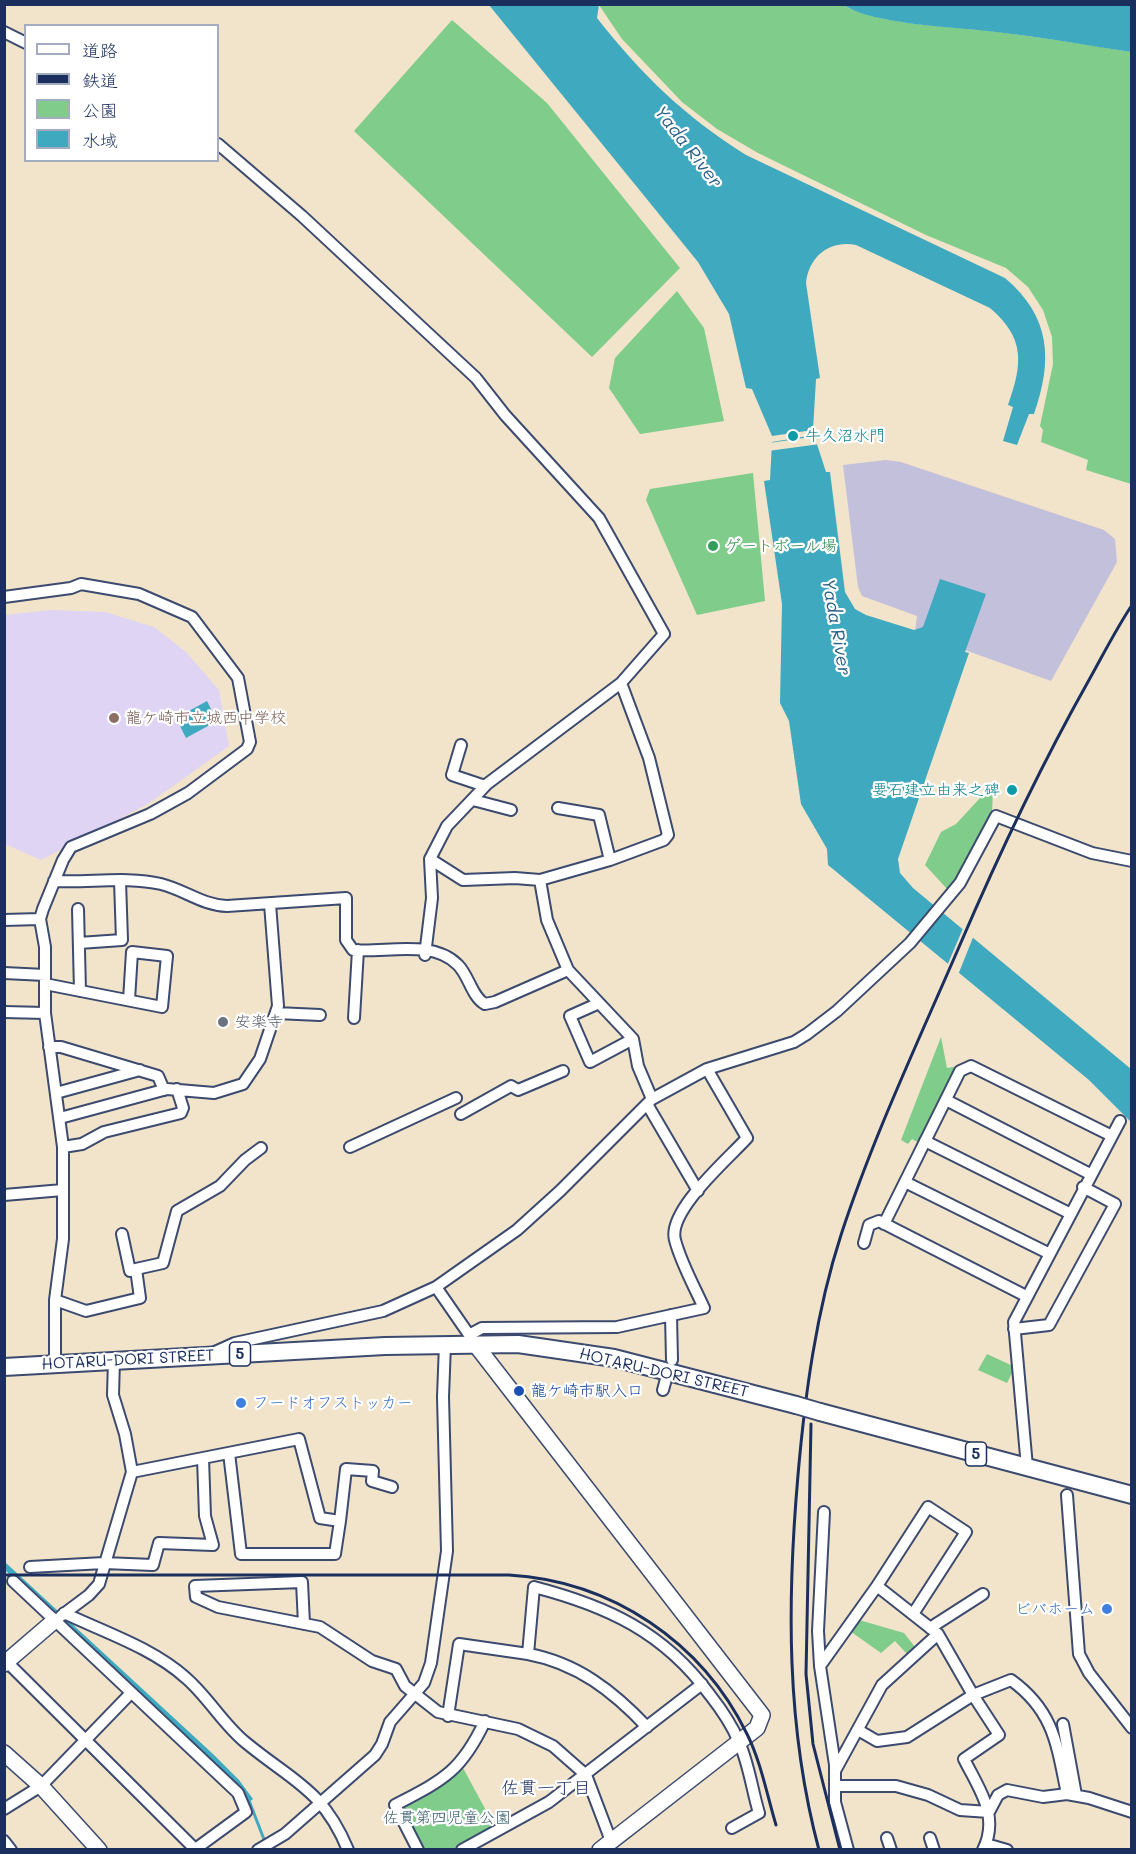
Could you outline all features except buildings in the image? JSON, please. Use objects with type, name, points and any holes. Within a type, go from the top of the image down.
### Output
[{"type":"main road","name":"HOTARU-DORI STREET","points":[[4,1367],[445,1344],[472,1339],[533,1345],[614,1358],[1131,1495]]},
{"type":"street","points":[[4,32],[24,42]]},
{"type":"street","points":[[219,145],[302,216],[476,378],[505,416],[599,518],[664,634],[621,683],[485,786],[447,826],[430,859],[432,898],[425,952]]},
{"type":"street","points":[[4,597],[71,588],[81,584],[140,594],[157,604],[192,617],[240,682],[250,742],[247,749],[188,793],[150,814],[71,847],[54,881],[40,920],[45,947],[45,1014],[63,1147],[63,1239],[55,1300],[55,1364]]},
{"type":"street","points":[[430,859],[463,880],[515,878],[540,880],[610,860],[664,840],[668,835],[649,758],[621,683]]},
{"type":"street","points":[[461,746],[452,775],[485,786]]},
{"type":"street","points":[[473,800],[512,810]]},
{"type":"street","points":[[558,808],[599,815],[610,860]]},
{"type":"street","points":[[209,1356],[235,1343],[383,1311],[436,1287],[517,1230],[560,1191],[650,1101],[707,1069],[794,1042],[807,1034],[868,983],[910,943],[944,904],[960,883],[996,816],[1092,853],[1131,861]]},
{"type":"street","points":[[540,880],[547,920],[568,970],[597,1004],[620,1023],[633,1039],[638,1066],[650,1101],[698,1191]]},
{"type":"street","points":[[54,881],[120,881],[162,884],[208,904],[270,904],[303,899],[346,898],[346,940],[353,950],[425,952],[453,960],[471,983],[478,1000],[485,1004],[495,1002],[568,970]]},
{"type":"street","points":[[79,943],[122,940],[120,881]]},
{"type":"street","points":[[60,1118],[164,1090],[177,1089],[198,1094],[214,1093],[243,1084],[260,1059],[276,1013],[276,973],[270,904]]},
{"type":"street","points":[[78,909],[80,991]]},
{"type":"street","points":[[4,920],[40,920]]},
{"type":"street","points":[[354,1018],[358,951]]},
{"type":"street","points":[[4,974],[45,980],[80,991],[129,1000],[162,1006],[167,956],[132,952],[129,1000]]},
{"type":"street","points":[[597,1004],[570,1016],[590,1062],[633,1039]]},
{"type":"street","points":[[4,1012],[45,1014]]},
{"type":"street","points":[[276,1013],[321,1015]]},
{"type":"street","points":[[49,1047],[60,1047],[140,1070],[161,1078],[164,1090]]},
{"type":"street","points":[[884,1224],[960,1071],[971,1066],[1110,1135]]},
{"type":"street","points":[[472,1339],[482,1328],[617,1327],[704,1308],[674,1239],[675,1222],[698,1191],[747,1138],[707,1069]]},
{"type":"street","points":[[56,1093],[140,1070]]},
{"type":"street","points":[[461,1114],[511,1086],[518,1090],[563,1071]]},
{"type":"street","points":[[63,1147],[82,1144],[104,1132],[181,1113],[183,1108],[177,1089]]},
{"type":"street","points":[[350,1147],[456,1098]]},
{"type":"street","points":[[946,1100],[1090,1174]]},
{"type":"street","points":[[1027,1467],[1014,1329],[1016,1316],[1110,1135],[1120,1121]]},
{"type":"street","points":[[925,1141],[1069,1213]]},
{"type":"street","points":[[122,1234],[130,1271],[163,1263],[177,1211],[219,1186],[245,1160],[261,1148]]},
{"type":"street","points":[[905,1182],[1048,1253]]},
{"type":"street","points":[[1014,1329],[1049,1325],[1114,1204],[1083,1187]]},
{"type":"street","points":[[4,1195],[63,1190]]},
{"type":"street","points":[[864,1243],[869,1225],[879,1221],[1026,1296]]},
{"type":"street","points":[[55,1300],[86,1311],[140,1298],[136,1269]]},
{"type":"street","points":[[304,1624],[302,1582],[195,1586],[196,1597],[218,1607],[304,1624],[320,1627],[372,1662],[396,1670],[405,1686],[438,1712],[448,1716],[485,1721],[534,1735],[553,1746],[586,1775],[609,1847],[740,1742],[760,1725],[762,1720],[759,1710],[472,1339],[436,1287]]},
{"type":"street","points":[[671,1315],[672,1360]]},
{"type":"street","points":[[260,1849],[285,1834],[375,1755],[382,1744],[390,1722],[424,1683],[431,1663],[447,1551],[445,1344]]},
{"type":"street","points":[[13,1581],[58,1618],[130,1694],[232,1787],[246,1812],[195,1849],[87,1740],[5,1662],[58,1618],[97,1587],[132,1472],[125,1434],[113,1395],[114,1360]]},
{"type":"street","points":[[132,1472],[299,1439],[320,1518],[340,1521]]},
{"type":"street","points":[[229,1453],[241,1554],[335,1554],[346,1469],[373,1471],[372,1481],[392,1487]]},
{"type":"street","points":[[30,1567],[104,1563],[153,1565],[159,1543],[213,1545],[205,1516],[203,1458]]},
{"type":"street","points":[[1067,1495],[1079,1654],[1089,1673],[1131,1728]]},
{"type":"street","points":[[820,1666],[877,1586],[928,1507],[966,1532],[913,1614]]},
{"type":"street","points":[[824,1512],[818,1631],[820,1666],[836,1769],[835,1802],[848,1850]]},
{"type":"street","points":[[877,1586],[934,1631],[999,1735],[964,1759],[989,1812],[990,1836],[984,1847],[1007,1850]]},
{"type":"street","points":[[528,1654],[534,1587],[587,1602],[621,1616],[670,1649],[702,1683],[740,1742],[759,1813],[732,1828]]},
{"type":"street","points":[[836,1769],[882,1685],[934,1631],[983,1594]]},
{"type":"street","points":[[58,1618],[172,1666],[204,1696],[236,1734],[303,1784],[321,1801],[331,1814],[348,1850]]},
{"type":"street","points":[[448,1716],[459,1644],[553,1659],[588,1675],[621,1699],[647,1727]]},
{"type":"street","points":[[858,1730],[877,1741],[907,1737],[972,1695],[1011,1680],[1032,1695],[1055,1735],[1071,1794]]},
{"type":"street","points":[[462,1850],[529,1814],[586,1775],[702,1683]]},
{"type":"street","points":[[4,1809],[41,1786],[130,1694]]},
{"type":"street","points":[[418,1850],[395,1805],[453,1772],[466,1756],[485,1721]]},
{"type":"street","points":[[1063,1724],[1071,1794]]},
{"type":"street","points":[[4,1753],[41,1786],[99,1850]]},
{"type":"street","points":[[837,1786],[896,1786],[928,1795],[960,1810],[989,1812]]},
{"type":"street","points":[[989,1812],[998,1795],[1007,1790],[1043,1797],[1071,1794],[1131,1812]]},
{"type":"street","points":[[887,1838],[891,1850]]},
{"type":"street","points":[[930,1838],[934,1850]]},
{"type":"street","points":[[4,1841],[11,1850]]},
{"type":"shaded area","points":[[886,460],[901,462],[1104,530],[1115,539],[1117,562],[1051,681],[915,632],[917,616],[862,596],[858,587],[843,465]]},
{"type":"shaded area","name":"龍ケ崎市立城西中学校","points":[[50,610],[105,612],[154,627],[186,652],[219,690],[229,746],[148,804],[41,860],[5,844],[5,615]]},
{"type":"green space","points":[[599,5],[844,5],[874,17],[893,21],[1009,33],[1131,52],[1131,484],[1086,470],[1088,460],[1041,442],[1043,430],[1040,426],[1053,364],[1052,337],[1043,310],[1028,287],[1006,268],[926,235],[758,153],[717,129],[682,102],[622,39]]},
{"type":"green space","points":[[452,20],[547,103],[680,268],[592,357],[354,131]]},
{"type":"green space","points":[[677,291],[704,328],[724,421],[640,434],[609,388],[615,358]]},
{"type":"green space","name":"ゲートボール場","points":[[753,473],[765,601],[697,615],[646,500],[650,489]]},
{"type":"green space","points":[[993,784],[992,816],[949,891],[925,865],[941,832],[956,824]]},
{"type":"green space","points":[[941,1037],[947,1068],[959,1066],[919,1143],[912,1139],[908,1144],[901,1140]]},
{"type":"green space","points":[[987,1354],[1015,1367],[1007,1383],[978,1370]]},
{"type":"green space","points":[[859,1620],[904,1633],[915,1647],[907,1654],[895,1641],[881,1653],[850,1631]]},
{"type":"green space","name":"佐貫第四児童公園","points":[[463,1768],[495,1827],[453,1849],[424,1849],[403,1809],[404,1805],[439,1788]]},
{"type":"water","name":"Yada River","points":[[489,5],[599,5],[597,18],[631,58],[665,93],[723,140],[746,155],[1005,278],[1032,308],[1044,340],[1044,375],[1040,394],[1034,414],[1029,414],[1017,445],[1003,441],[1013,407],[1008,405],[1016,376],[1018,352],[1010,330],[1001,319],[990,308],[856,245],[847,244],[822,252],[811,265],[806,283],[820,378],[816,379],[813,430],[772,436],[752,389],[746,388],[729,314],[698,262]]},
{"type":"water","points":[[844,5],[1131,5],[1131,52],[1013,34],[895,21],[857,12]]},
{"type":"water","name":"Yada River","points":[[814,435],[826,472],[830,472],[845,592],[855,609],[866,615],[914,630],[923,627],[940,579],[986,594],[965,652],[969,653],[898,859],[900,873],[913,888],[1131,1069],[1131,1122],[1089,1080],[828,865],[827,849],[801,804],[789,721],[780,703],[782,604],[764,481],[770,480],[772,442]]},
{"type":"water","points":[[207,701],[217,721],[186,738],[176,718]]},
{"type":"water","points":[[6,1563],[213,1754],[239,1780],[253,1799],[248,1803],[5,1570]]},
{"type":"pier","points":[[818,436],[820,444],[768,451],[769,443]]},
{"type":"pier","points":[[964,926],[974,935],[958,975],[947,966]]},
{"type":"waterway","points":[[248,1798],[265,1842]]},
{"type":"railway","points":[[819,1850],[808,1804],[795,1711],[791,1617],[792,1569],[794,1522],[808,1384],[818,1324],[832,1264],[867,1162],[974,913],[1020,812],[1132,605]]},
{"type":"railway","points":[[811,1424],[806,1674],[813,1744],[840,1850]]},
{"type":"railway","points":[[4,1575],[509,1575],[547,1580],[583,1589],[618,1604],[650,1622],[679,1645],[705,1671],[728,1701],[747,1734],[760,1767],[776,1825]]},
{"type":"place","name":"牛久沼水門","points":[[793,436]]},
{"type":"place","name":"ゲートボール場","points":[[713,546]]},
{"type":"place","name":"龍ケ崎市立城西中学校","points":[[114,718]]},
{"type":"place","name":"要石建立由来之碑","points":[[1012,790]]},
{"type":"place","name":"安楽寺","points":[[223,1022]]},
{"type":"place","name":"龍ケ崎市駅入口","points":[[519,1391]]},
{"type":"place","name":"フードオフストッカー","points":[[241,1403]]},
{"type":"place","name":"ビバホーム","points":[[1107,1609]]},
{"type":"district","name":"佐貫一丁目","points":[[546,1788]]}]
